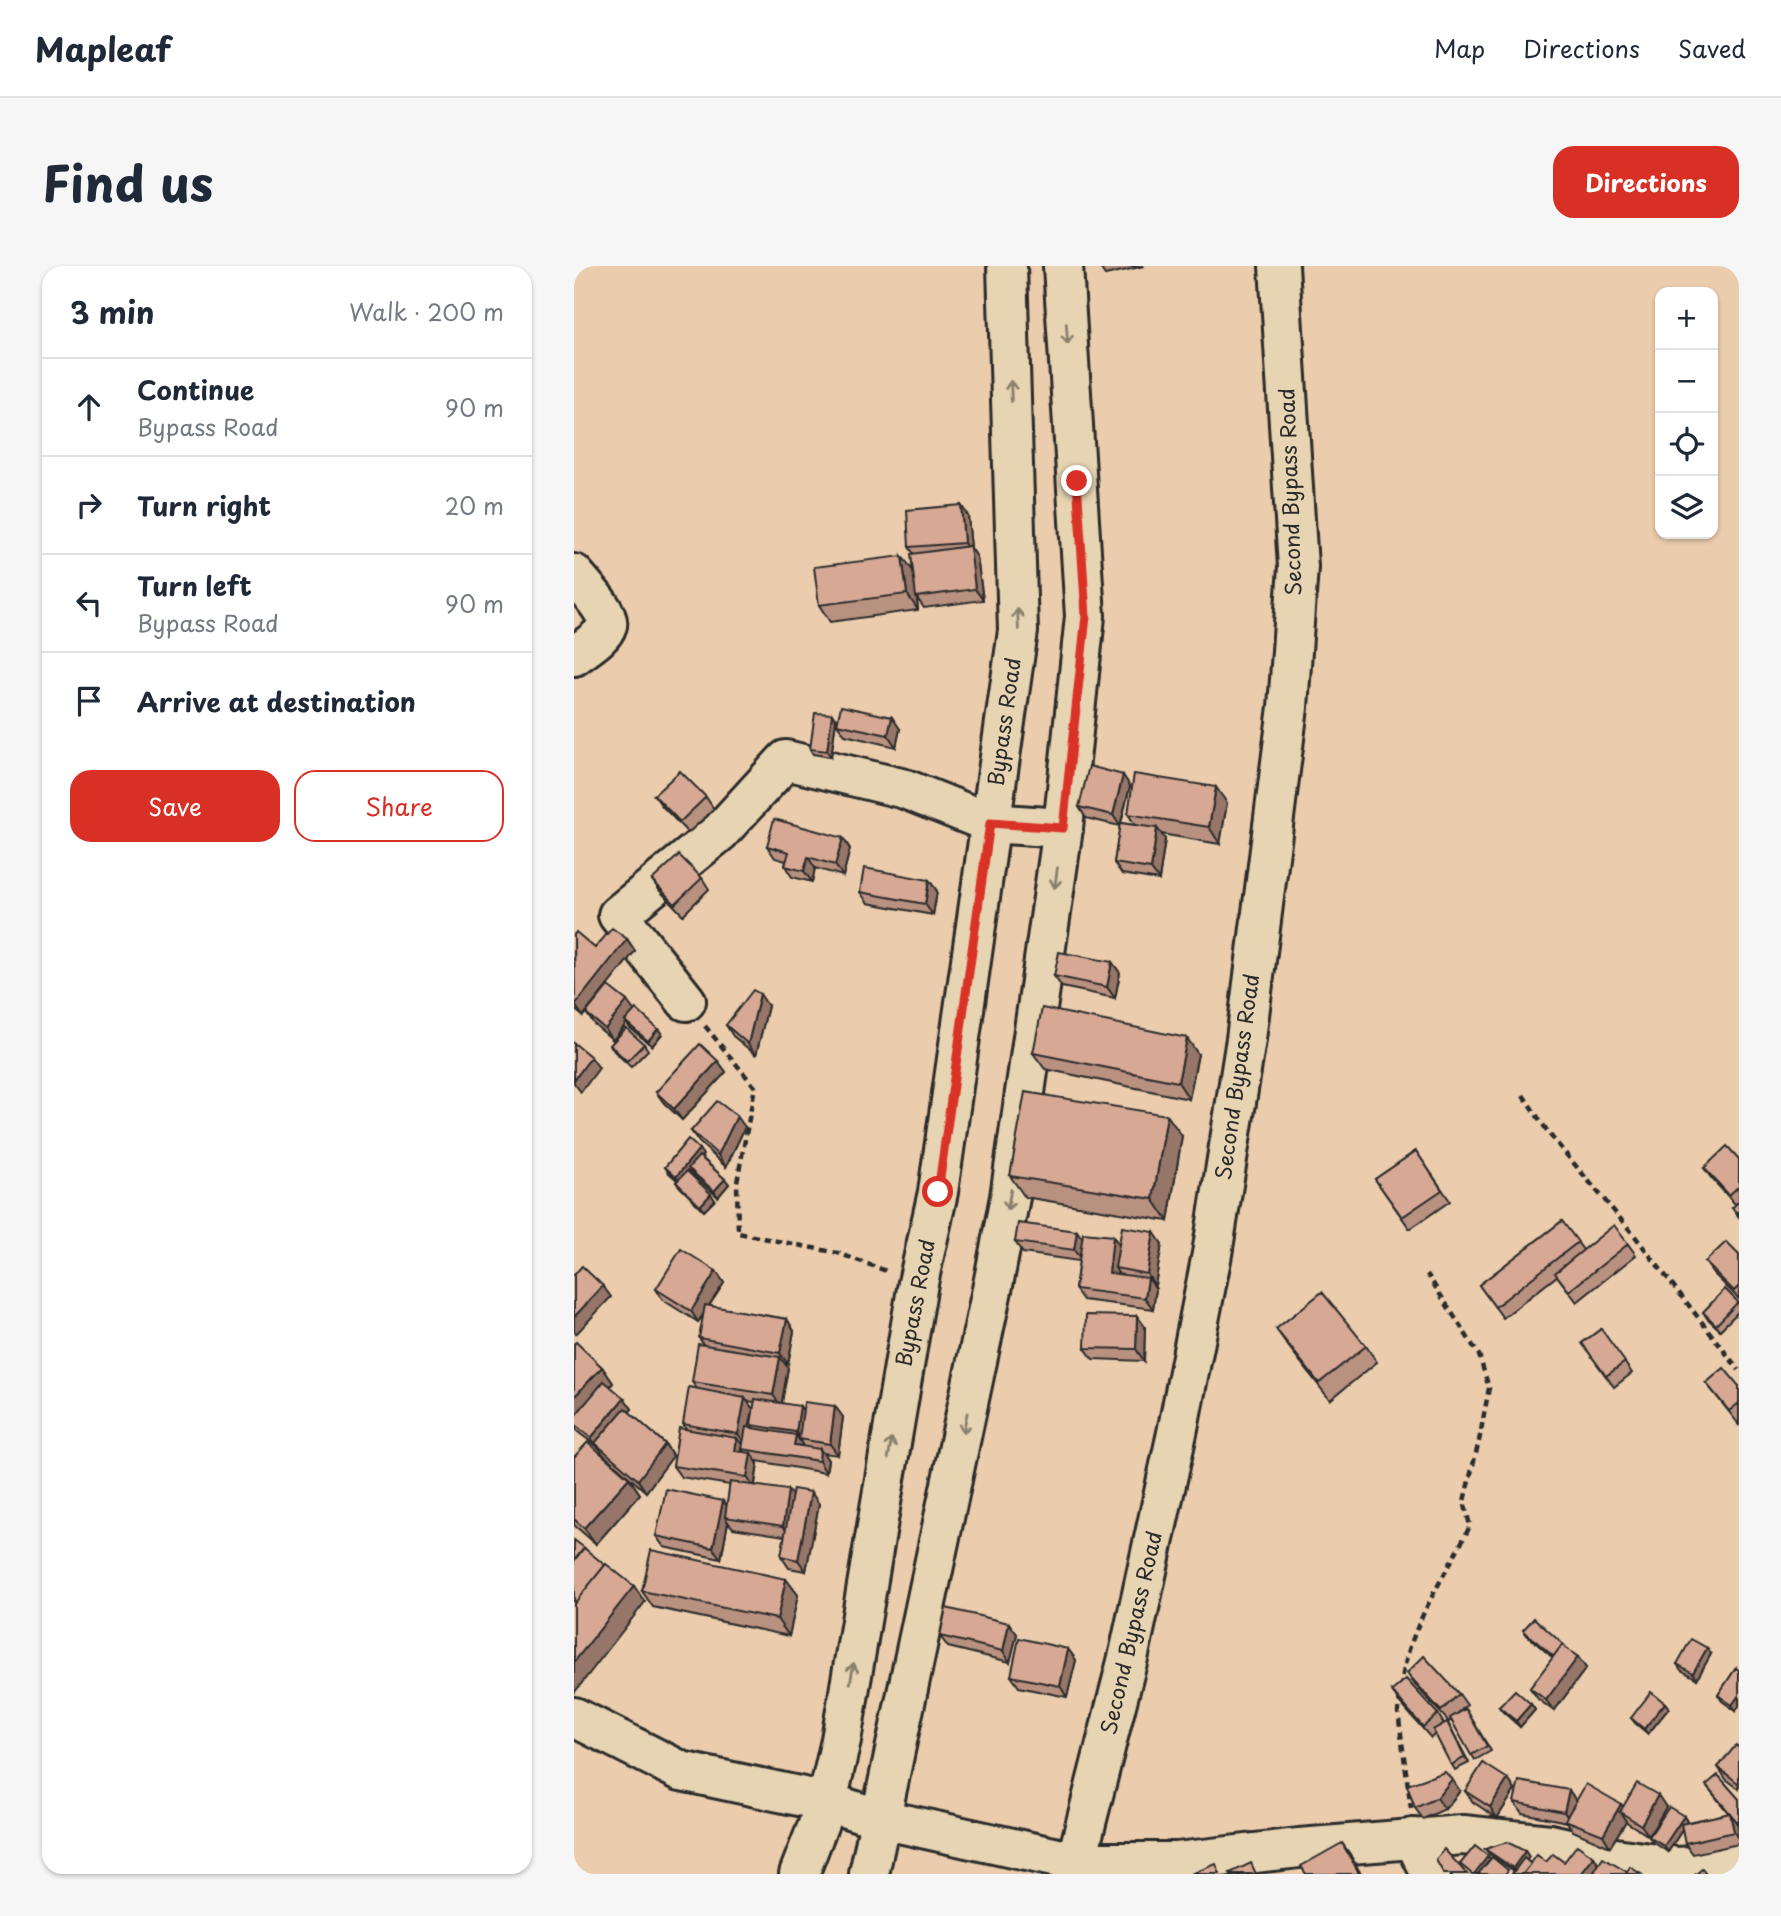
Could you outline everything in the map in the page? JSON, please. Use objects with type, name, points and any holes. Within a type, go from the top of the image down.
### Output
[{"type":"street","name":"Bypass Road","points":[[799,1874],[827,1802],[841,1740],[918,1283],[938,1192],[1018,631],[1007,266]]},
{"type":"street","points":[[869,1874],[1005,1222],[1063,828],[1086,616],[1063,266]]},
{"type":"street","name":"Second Bypass Road","points":[[1074,1868],[1129,1654],[1177,1433],[1212,1254],[1246,1039],[1288,707],[1298,567],[1279,266]]},
{"type":"street","points":[[574,574],[607,616],[607,625],[601,634],[574,656]]},
{"type":"street","points":[[686,1001],[618,915],[720,832],[786,760],[905,789],[990,823],[1063,828]]},
{"type":"street","points":[[574,1717],[681,1771],[827,1802],[881,1819],[1074,1868],[1175,1868],[1413,1838],[1463,1835],[1525,1842],[1678,1867],[1739,1863]]},
{"type":"street","points":[[1413,1838],[1431,1874]]},
{"type":"path","points":[[686,1001],[755,1087],[737,1181],[738,1233],[838,1253],[918,1283]]},
{"type":"path","points":[[1523,1095],[1550,1135],[1643,1245],[1739,1370]]},
{"type":"path","points":[[1413,1838],[1408,1778],[1398,1712],[1403,1671],[1420,1617],[1449,1569],[1470,1526],[1464,1501],[1489,1388],[1479,1355],[1427,1274]]},
{"type":"building","points":[[961,505],[964,543],[909,547],[907,510]]},
{"type":"building","points":[[970,546],[975,589],[916,597],[911,554]]},
{"type":"building","points":[[902,556],[907,594],[819,605],[814,567]]},
{"type":"building","points":[[841,706],[892,717],[888,735],[837,724]]},
{"type":"building","points":[[815,713],[832,714],[827,751],[810,749]]},
{"type":"building","points":[[1089,766],[1123,775],[1113,815],[1079,807]]},
{"type":"building","points":[[680,771],[706,797],[680,822],[654,795]]},
{"type":"building","points":[[1134,774],[1216,787],[1209,827],[1128,814]]},
{"type":"building","points":[[774,819],[843,838],[835,865],[808,857],[804,871],[785,866],[789,852],[767,846]]},
{"type":"building","points":[[1120,823],[1157,828],[1151,869],[1114,863]]},
{"type":"building","points":[[679,855],[702,878],[675,904],[652,880]]},
{"type":"building","points":[[864,868],[929,880],[925,904],[860,892]]},
{"type":"building","points":[[612,928],[627,939],[575,1005],[574,935],[576,932],[595,948]]},
{"type":"building","points":[[1059,952],[1112,962],[1107,987],[1054,976]]},
{"type":"building","points":[[608,986],[627,1001],[605,1029],[586,1013]]},
{"type":"building","points":[[753,990],[760,994],[748,1044],[726,1025]]},
{"type":"building","points":[[1042,1008],[1187,1038],[1178,1082],[1033,1053]]},
{"type":"building","points":[[636,1009],[658,1029],[648,1041],[625,1021]]},
{"type":"building","points":[[626,1028],[644,1044],[627,1061],[610,1045]]},
{"type":"building","points":[[574,1043],[591,1057],[574,1080]]},
{"type":"building","points":[[700,1044],[718,1061],[674,1109],[656,1092]]},
{"type":"building","points":[[1025,1092],[1167,1115],[1153,1199],[1010,1176]]},
{"type":"building","points":[[717,1101],[737,1116],[718,1155],[691,1131]]},
{"type":"building","points":[[688,1139],[699,1149],[676,1177],[665,1167]]},
{"type":"building","points":[[1727,1146],[1739,1159],[1739,1186],[1729,1195],[1704,1168]]},
{"type":"building","points":[[1416,1151],[1442,1190],[1402,1217],[1375,1179]]},
{"type":"building","points":[[699,1156],[725,1179],[714,1191],[688,1168]]},
{"type":"building","points":[[687,1171],[711,1194],[700,1206],[676,1182]]},
{"type":"building","points":[[1739,1201],[1739,1215],[1732,1208]]},
{"type":"building","points":[[1562,1221],[1578,1242],[1495,1307],[1479,1285]]},
{"type":"building","points":[[1018,1223],[1077,1231],[1074,1250],[1015,1242]]},
{"type":"building","points":[[1614,1225],[1628,1244],[1569,1291],[1555,1273]]},
{"type":"building","points":[[1122,1227],[1154,1232],[1147,1274],[1115,1268]]},
{"type":"building","points":[[1083,1233],[1113,1236],[1109,1273],[1148,1278],[1145,1298],[1075,1289]]},
{"type":"building","points":[[1726,1242],[1739,1255],[1739,1286],[1734,1291],[1705,1262]]},
{"type":"building","points":[[681,1249],[716,1271],[691,1311],[656,1289]]},
{"type":"building","points":[[582,1266],[603,1286],[574,1317],[574,1275]]},
{"type":"building","points":[[1725,1289],[1738,1302],[1716,1325],[1703,1312]]},
{"type":"building","points":[[1322,1292],[1366,1346],[1319,1383],[1276,1329]]},
{"type":"building","points":[[705,1305],[787,1319],[780,1353],[699,1338]]},
{"type":"building","points":[[1086,1315],[1137,1316],[1136,1349],[1085,1348]]},
{"type":"building","points":[[1601,1329],[1625,1362],[1606,1376],[1582,1343]]},
{"type":"building","points":[[576,1342],[602,1367],[574,1397],[574,1344]]},
{"type":"building","points":[[698,1344],[780,1357],[773,1395],[692,1382]]},
{"type":"building","points":[[1724,1368],[1739,1386],[1739,1403],[1729,1411],[1706,1383]]},
{"type":"building","points":[[604,1381],[624,1398],[591,1438],[574,1424],[574,1417]]},
{"type":"building","points":[[689,1387],[745,1398],[738,1434],[683,1424]]},
{"type":"building","points":[[755,1399],[800,1406],[796,1432],[751,1425]]},
{"type":"building","points":[[804,1402],[835,1406],[830,1444],[799,1439]]},
{"type":"building","points":[[625,1408],[665,1444],[638,1480],[595,1443]]},
{"type":"building","points":[[746,1427],[796,1435],[794,1445],[820,1449],[819,1461],[742,1449]]},
{"type":"building","points":[[679,1428],[737,1438],[735,1451],[751,1453],[747,1477],[673,1466]]},
{"type":"building","points":[[588,1442],[629,1478],[584,1528],[574,1519],[574,1457]]},
{"type":"building","points":[[730,1482],[788,1490],[783,1526],[725,1517]]},
{"type":"building","points":[[666,1489],[723,1501],[713,1548],[656,1536]]},
{"type":"building","points":[[793,1489],[811,1492],[798,1560],[781,1556]]},
{"type":"building","points":[[574,1540],[586,1549],[584,1548],[574,1561]]},
{"type":"building","points":[[584,1548],[605,1565],[574,1604],[574,1561]]},
{"type":"building","points":[[651,1550],[786,1579],[777,1619],[642,1591]]},
{"type":"building","points":[[606,1564],[634,1586],[574,1662],[574,1604]]},
{"type":"building","points":[[946,1608],[1009,1623],[1003,1651],[940,1636]]},
{"type":"building","points":[[1534,1618],[1565,1646],[1562,1645],[1554,1657],[1523,1630]]},
{"type":"building","points":[[1019,1638],[1068,1649],[1060,1686],[1011,1676]]},
{"type":"building","points":[[1691,1639],[1707,1648],[1693,1673],[1677,1664]]},
{"type":"building","points":[[1562,1645],[1578,1657],[1546,1700],[1530,1688]]},
{"type":"building","points":[[1424,1656],[1459,1694],[1441,1711],[1407,1673]]},
{"type":"building","points":[[1736,1668],[1739,1670],[1739,1695],[1732,1705],[1718,1695]]},
{"type":"building","points":[[1406,1679],[1438,1714],[1423,1727],[1392,1691]]},
{"type":"building","points":[[1515,1690],[1531,1704],[1516,1721],[1499,1707]]},
{"type":"building","points":[[1651,1692],[1665,1703],[1644,1729],[1631,1718]]},
{"type":"building","points":[[1466,1709],[1487,1746],[1471,1755],[1450,1718]]},
{"type":"building","points":[[1447,1722],[1465,1757],[1451,1765],[1433,1730]]},
{"type":"building","points":[[1736,1745],[1739,1748],[1739,1784],[1718,1767]]},
{"type":"building","points":[[1483,1763],[1508,1779],[1490,1807],[1465,1791]]},
{"type":"building","points":[[1445,1772],[1452,1779],[1437,1798],[1415,1808],[1407,1785]]},
{"type":"building","points":[[1718,1775],[1739,1799],[1739,1824],[1706,1785]]},
{"type":"building","points":[[1519,1781],[1569,1790],[1564,1812],[1514,1802]]},
{"type":"building","points":[[1637,1783],[1658,1795],[1641,1825],[1620,1812]]},
{"type":"building","points":[[1586,1784],[1621,1804],[1603,1835],[1565,1820]]},
{"type":"building","points":[[1669,1807],[1684,1816],[1664,1846],[1649,1837]]},
{"type":"building","points":[[1730,1813],[1734,1832],[1685,1843],[1681,1824]]},
{"type":"building","points":[[1507,1842],[1525,1851],[1513,1868],[1485,1849]]},
{"type":"building","points":[[1342,1843],[1359,1873],[1306,1874],[1301,1866]]},
{"type":"building","points":[[1577,1845],[1594,1857],[1581,1874],[1523,1874],[1537,1855],[1546,1862],[1553,1854],[1564,1862]]},
{"type":"building","points":[[1475,1846],[1488,1856],[1472,1874],[1460,1864]]},
{"type":"building","points":[[1444,1849],[1467,1874],[1444,1874],[1436,1860]]},
{"type":"building","points":[[1492,1857],[1508,1870],[1505,1874],[1478,1874]]},
{"type":"building","points":[[1524,1858],[1531,1864],[1523,1874],[1512,1874]]},
{"type":"building","points":[[1603,1858],[1627,1872],[1626,1874],[1594,1872]]},
{"type":"building","points":[[1251,1863],[1256,1874],[1230,1873]]},
{"type":"building","points":[[1216,1864],[1220,1874],[1191,1874]]},
{"type":"building","points":[[1630,1867],[1641,1874],[1626,1874]]},
{"type":"route","points":[[938,1192],[990,823],[1063,828],[1086,616],[1077,481]]}]
